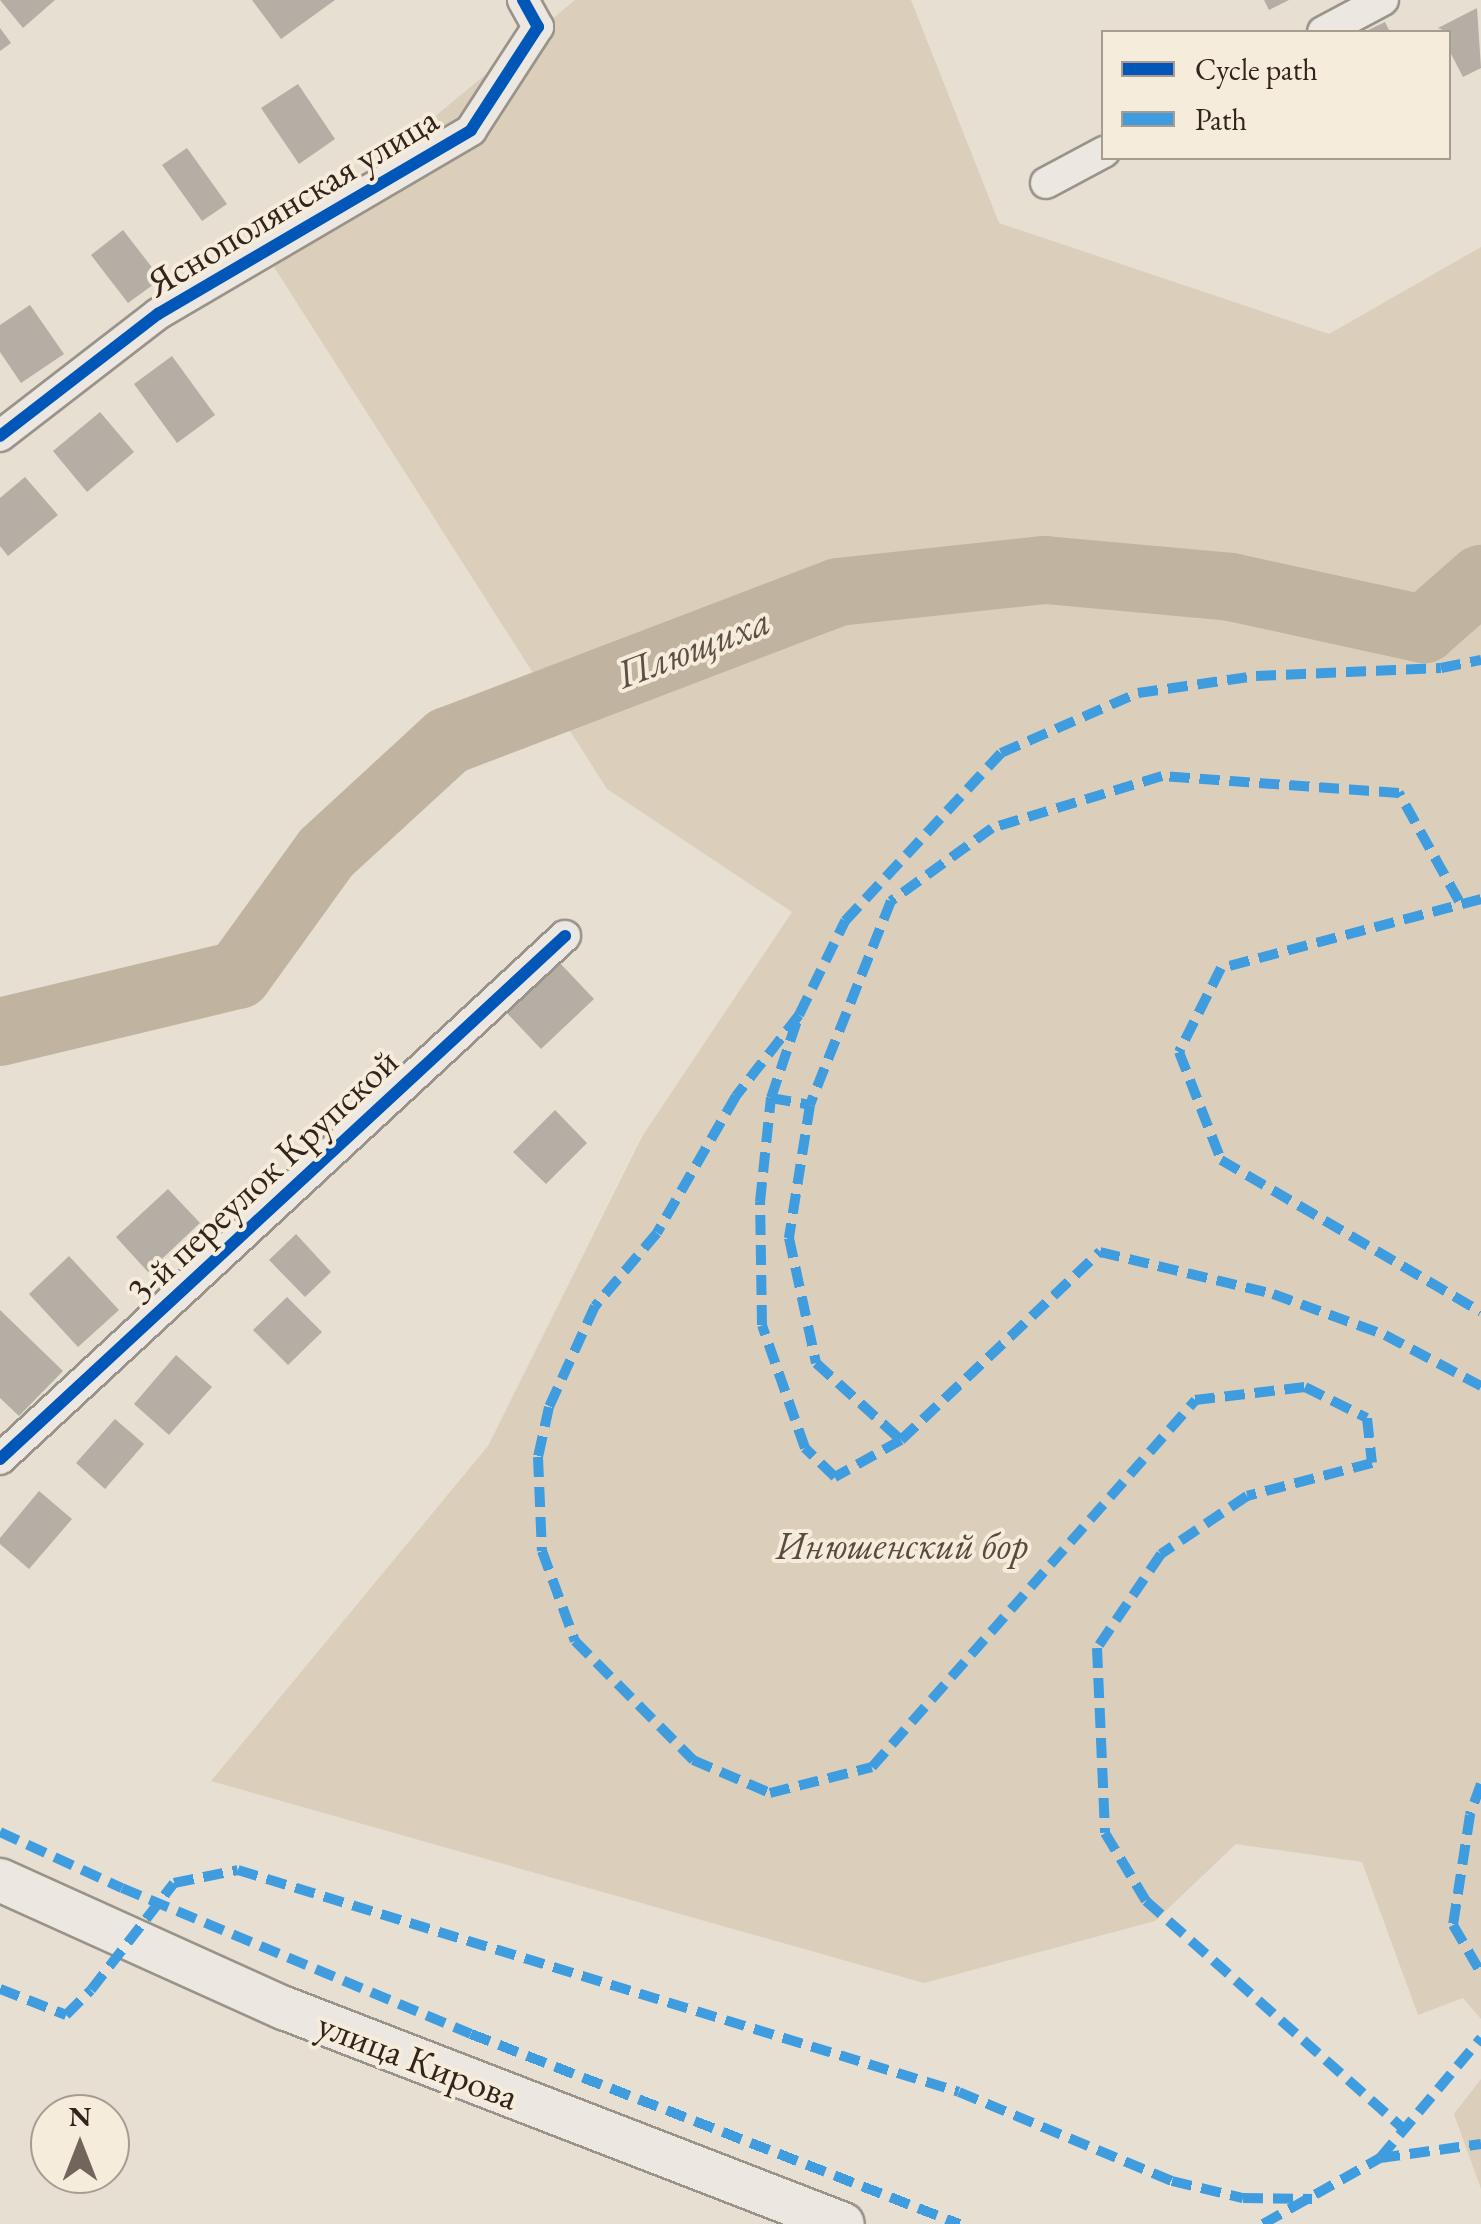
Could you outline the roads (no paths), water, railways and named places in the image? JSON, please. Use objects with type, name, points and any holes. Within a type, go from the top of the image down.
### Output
[{"type":"main road","name":"улица Кирова","points":[[0,1880],[284,2008],[843,2224]]},
{"type":"street","name":"Яснополянская улица","points":[[0,436],[158,314],[471,130],[538,27],[523,0]]},
{"type":"street","points":[[1327,30],[1383,0]]},
{"type":"street","points":[[1046,183],[1101,154]]},
{"type":"street","name":"3-й переулок Крупской","points":[[0,1459],[565,936]]},
{"type":"waterway","name":"Плющиха","points":[[0,1032],[238,975],[326,853],[448,741],[838,592],[1045,570],[1231,587],[1424,629],[1481,579]]},
{"type":"park label","name":"Инюшенский бор","points":[[902,1545]]}]
